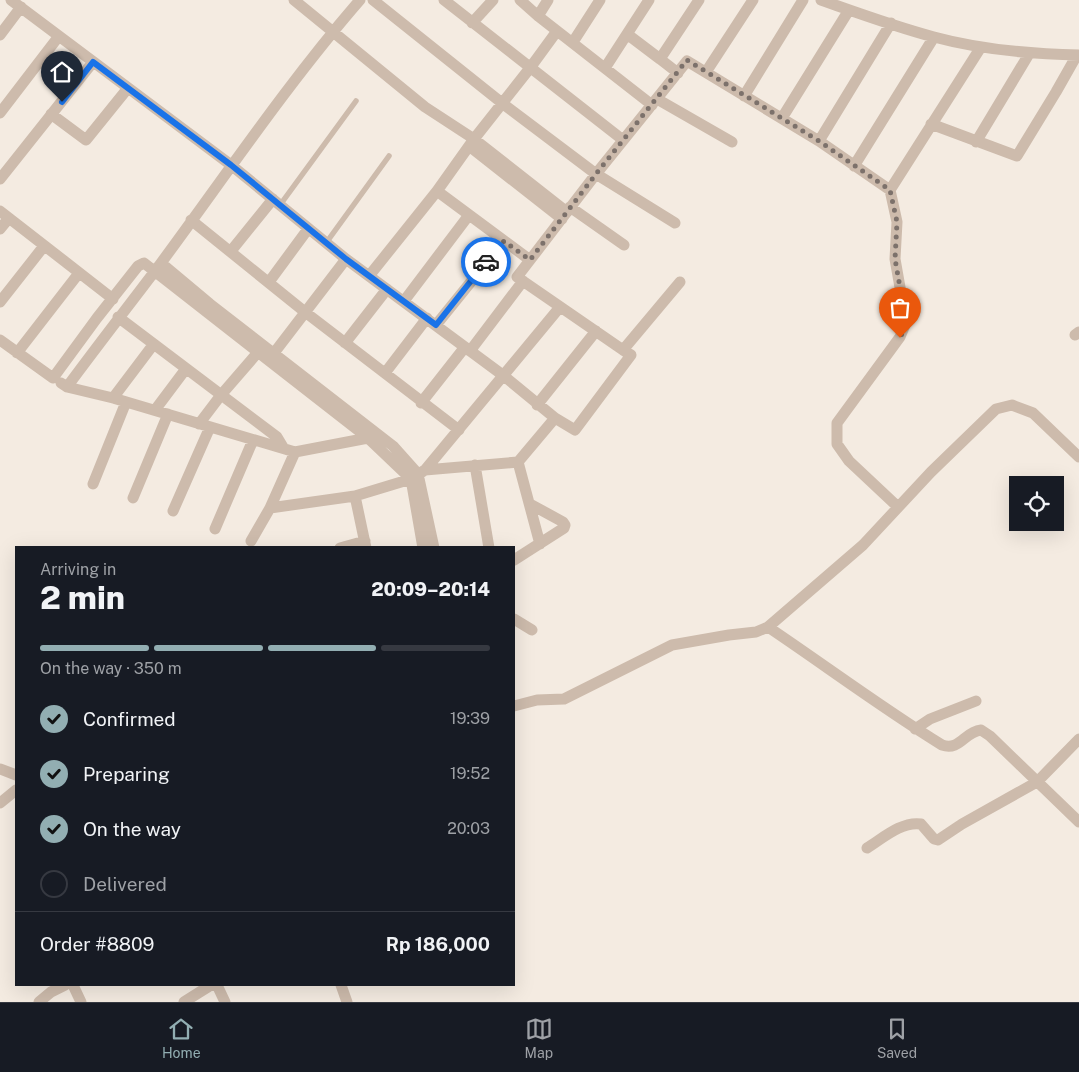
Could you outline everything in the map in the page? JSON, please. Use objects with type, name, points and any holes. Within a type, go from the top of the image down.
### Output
[{"type":"street","points":[[11,0],[231,165],[346,259],[504,376],[537,405],[575,430],[631,355],[517,277],[687,60],[819,141],[890,190],[897,222],[895,259],[905,326],[900,338],[837,423],[837,444],[849,461],[898,507]]},
{"type":"street","points":[[66,387],[158,267],[231,165],[333,31],[360,0]]},
{"type":"street","points":[[373,0],[502,103],[596,174],[675,223]]},
{"type":"street","points":[[444,0],[623,140]]},
{"type":"street","points":[[472,23],[493,0]]},
{"type":"street","points":[[520,0],[605,68],[654,102],[732,142]]},
{"type":"street","points":[[538,16],[548,0]]},
{"type":"street","points":[[573,42],[600,0]]},
{"type":"street","points":[[605,68],[650,0]]},
{"type":"street","points":[[660,59],[699,0]]},
{"type":"street","points":[[706,72],[753,0]]},
{"type":"street","points":[[744,96],[803,0]]},
{"type":"street","points":[[821,0],[934,37],[1028,54],[1078,55],[1017,156],[931,124]]},
{"type":"street","points":[[296,1],[471,143],[566,213],[624,245]]},
{"type":"street","points":[[0,35],[21,7]]},
{"type":"street","points":[[782,118],[849,10]]},
{"type":"street","points":[[819,141],[891,23]]},
{"type":"street","points":[[369,276],[437,191],[471,143],[557,31]]},
{"type":"street","points":[[627,34],[678,73]]},
{"type":"street","points":[[0,113],[59,36]]},
{"type":"street","points":[[854,166],[934,37]]},
{"type":"street","points":[[890,190],[981,47]]},
{"type":"street","points":[[976,142],[1028,54]]},
{"type":"street","points":[[0,179],[93,62]]},
{"type":"street","points":[[51,114],[86,140],[128,88]]},
{"type":"street","points":[[437,191],[530,260]]},
{"type":"street","points":[[231,251],[276,202]]},
{"type":"street","points":[[0,229],[4,215],[113,299]]},
{"type":"street","points":[[404,301],[469,215]]},
{"type":"street","points":[[191,220],[305,312],[459,430]]},
{"type":"street","points":[[268,282],[308,229]]},
{"type":"street","points":[[385,373],[504,241]]},
{"type":"street","points":[[0,302],[44,246]]},
{"type":"street","points":[[274,353],[346,259]]},
{"type":"street","points":[[53,378],[141,263],[158,267],[210,304],[393,446],[418,474],[434,546]]},
{"type":"street","points":[[158,267],[368,438],[418,474]]},
{"type":"street","points":[[17,353],[78,273]]},
{"type":"street","points":[[421,402],[523,281]]},
{"type":"street","points":[[623,350],[680,282]]},
{"type":"street","points":[[345,343],[387,289]]},
{"type":"street","points":[[423,546],[418,474],[459,430],[560,307]]},
{"type":"street","points":[[118,317],[185,370],[221,394],[277,437],[284,447]]},
{"type":"street","points":[[537,405],[596,331]]},
{"type":"street","points":[[0,340],[66,387],[114,398],[253,440],[284,447],[295,452],[368,438]]},
{"type":"street","points":[[114,398],[153,345]]},
{"type":"street","points":[[173,511],[205,425],[221,394],[259,351]]},
{"type":"street","points":[[155,410],[185,370]]},
{"type":"street","points":[[93,484],[126,402]]},
{"type":"street","points":[[515,706],[537,700],[564,699],[672,645],[756,632],[768,627],[863,544],[931,472],[996,409],[1012,405],[1033,413],[1079,457]]},
{"type":"street","points":[[133,498],[168,414]]},
{"type":"street","points":[[270,508],[355,496],[418,474],[475,465],[518,462],[555,418]]},
{"type":"street","points":[[215,529],[253,440]]},
{"type":"street","points":[[251,541],[270,508],[295,452]]},
{"type":"street","points":[[518,462],[540,544]]},
{"type":"street","points":[[475,465],[489,546]]},
{"type":"street","points":[[352,546],[365,544],[355,496]]},
{"type":"street","points":[[515,559],[564,528],[565,525],[563,522],[530,504]]},
{"type":"street","points":[[515,620],[532,630]]},
{"type":"street","points":[[768,627],[801,648],[881,707],[914,729],[949,748],[955,746],[975,730],[981,730],[990,736],[1079,822]]},
{"type":"street","points":[[914,729],[930,719],[976,700]]},
{"type":"street","points":[[867,848],[903,826],[914,823],[921,824],[934,839],[943,838],[962,824],[1038,782],[1079,739]]},
{"type":"street","points":[[0,769],[15,775]]},
{"type":"street","points":[[0,802],[15,791]]},
{"type":"street","points":[[39,1002],[51,992],[63,986]]},
{"type":"street","points":[[73,986],[81,1002]]},
{"type":"street","points":[[184,1002],[209,986]]},
{"type":"street","points":[[217,986],[225,1002]]},
{"type":"street","points":[[341,986],[347,1002]]},
{"type":"lane","points":[[276,202],[356,101]]},
{"type":"lane","points":[[326,243],[389,156]]},
{"type":"way so far","points":[[486,262],[504,241],[530,260],[687,60],[819,141],[890,190],[897,222],[895,259],[904,310],[905,326],[900,338]]},
{"type":"route","points":[[62,102],[93,62],[231,165],[346,259],[436,325],[486,262]]}]
